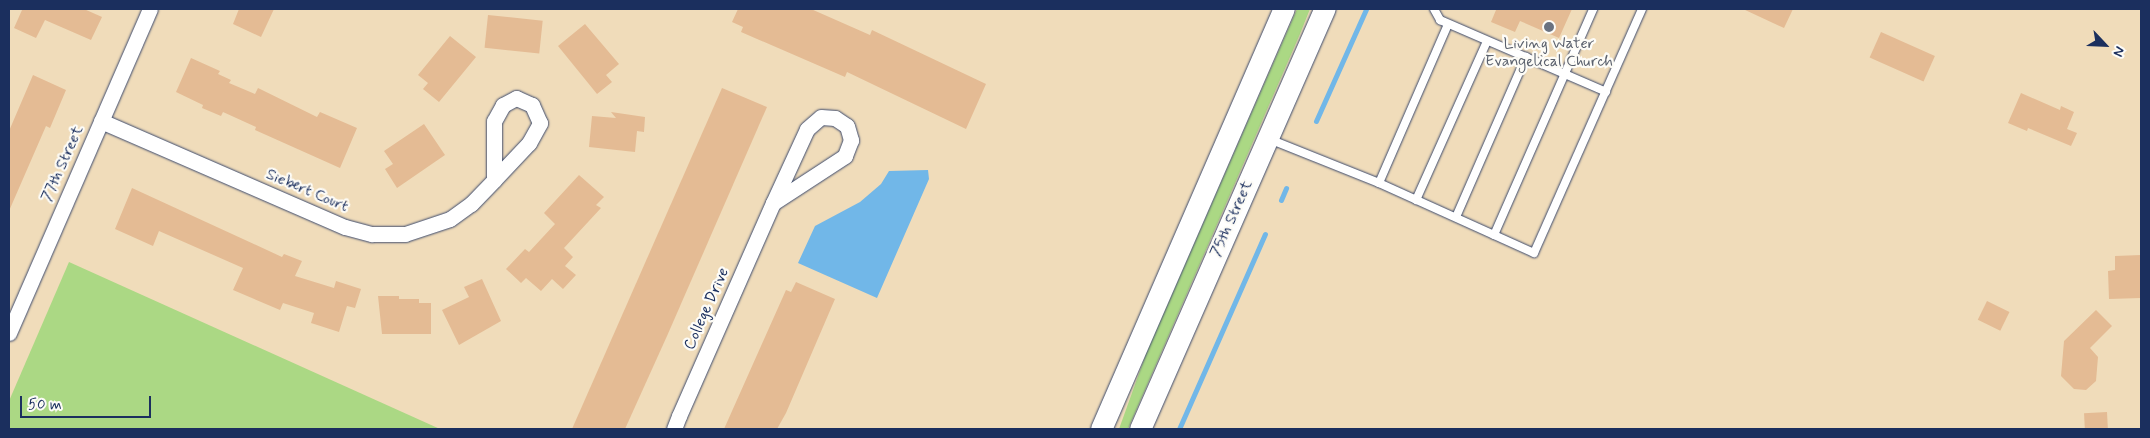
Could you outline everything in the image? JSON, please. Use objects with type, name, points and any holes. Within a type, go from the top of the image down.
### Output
[{"type":"main road","points":[[1101,429],[1284,9]]},
{"type":"main road","name":"75th Street","points":[[1140,429],[1324,9]]},
{"type":"street","name":"77th Street","points":[[9,333],[150,9]]},
{"type":"street","name":"Siebert Court","points":[[101,121],[345,227],[372,234],[405,234],[442,223],[471,204],[494,180],[529,143],[540,123],[532,105],[516,98],[503,104],[494,121],[494,180]]},
{"type":"street","name":"College Drive","points":[[674,429],[773,203],[806,129],[821,117],[835,118],[847,126],[851,140],[846,156],[773,203]]},
{"type":"lane","points":[[1434,9],[1440,20],[1448,24],[1606,92]]},
{"type":"lane","points":[[1494,235],[1593,9]]},
{"type":"lane","points":[[1267,139],[1379,183],[1534,253],[1642,9]]},
{"type":"lane","points":[[1379,183],[1448,24]]},
{"type":"lane","points":[[1416,200],[1487,40]]},
{"type":"lane","points":[[1456,217],[1526,57]]},
{"type":"green space","points":[[1297,9],[1310,9],[1128,429],[1119,429],[1146,354]]},
{"type":"green space","points":[[69,262],[440,429],[9,429],[9,401]]},
{"type":"water","points":[[928,170],[929,179],[877,298],[798,263],[815,226],[860,202],[881,184],[889,171]]},
{"type":"building","points":[[19,9],[84,9],[102,17],[91,40],[45,20],[36,38],[14,28],[22,10]]},
{"type":"building","points":[[239,9],[274,9],[261,37],[233,24]]},
{"type":"building","points":[[738,9],[811,9],[870,35],[872,30],[986,84],[966,129],[847,72],[845,77],[741,32],[743,27],[732,22]]},
{"type":"building","name":"Living Water Evangelical Church","points":[[1493,9],[1572,9],[1559,38],[1520,21],[1515,32],[1491,22],[1496,10]]},
{"type":"building","points":[[1743,9],[1793,9],[1784,28]]},
{"type":"building","points":[[488,15],[543,21],[539,54],[485,48]]},
{"type":"building","points":[[585,24],[619,64],[606,75],[612,82],[597,94],[558,46]]},
{"type":"building","points":[[1881,32],[1935,56],[1924,82],[1870,58]]},
{"type":"building","points":[[450,36],[476,57],[439,102],[423,89],[428,83],[418,75]]},
{"type":"building","points":[[191,58],[220,71],[218,74],[231,80],[229,83],[255,94],[258,88],[317,117],[320,112],[357,128],[340,168],[255,130],[256,127],[223,112],[221,116],[202,108],[203,105],[176,92]]},
{"type":"building","points":[[33,75],[66,90],[50,128],[46,126],[9,211],[9,131]]},
{"type":"building","points":[[722,88],[767,107],[667,336],[625,429],[572,429]]},
{"type":"building","points":[[2021,93],[2060,110],[2061,106],[2074,112],[2067,129],[2077,133],[2071,146],[2028,128],[2027,131],[2008,123]]},
{"type":"building","points":[[611,112],[645,117],[644,132],[637,131],[635,152],[589,147],[592,116],[616,118]]},
{"type":"building","points":[[424,124],[445,155],[397,188],[385,169],[393,164],[384,151]]},
{"type":"building","points":[[579,175],[604,197],[596,205],[601,208],[564,248],[573,257],[565,266],[576,275],[563,289],[552,279],[541,291],[526,278],[521,283],[506,269],[525,249],[529,252],[555,224],[544,213]]},
{"type":"building","points":[[132,188],[282,257],[284,254],[302,261],[295,276],[334,288],[336,281],[361,289],[355,308],[347,306],[339,332],[311,323],[314,313],[283,303],[280,310],[233,290],[243,268],[159,231],[153,246],[115,229]]},
{"type":"building","points":[[2141,255],[2141,298],[2109,299],[2108,271],[2115,270],[2115,256]]},
{"type":"building","points":[[482,279],[501,321],[459,345],[442,310],[469,297],[464,287]]},
{"type":"building","points":[[796,282],[835,299],[786,413],[777,429],[724,429],[786,290],[791,292]]},
{"type":"building","points":[[378,296],[399,296],[399,299],[419,299],[419,303],[431,303],[431,334],[382,334]]},
{"type":"building","points":[[1987,301],[2009,312],[2000,331],[1978,320]]},
{"type":"building","points":[[2096,310],[2112,326],[2090,348],[2098,357],[2096,381],[2086,390],[2074,389],[2061,376],[2064,341]]},
{"type":"building","points":[[2107,412],[2108,429],[2085,429],[2084,413]]},
{"type":"waterway","points":[[1316,121],[1366,9]]},
{"type":"waterway","points":[[1281,200],[1286,188]]},
{"type":"waterway","points":[[1179,429],[1265,234]]},
{"type":"place","name":"Living Water Evangelical Church","points":[[1549,27]]}]
